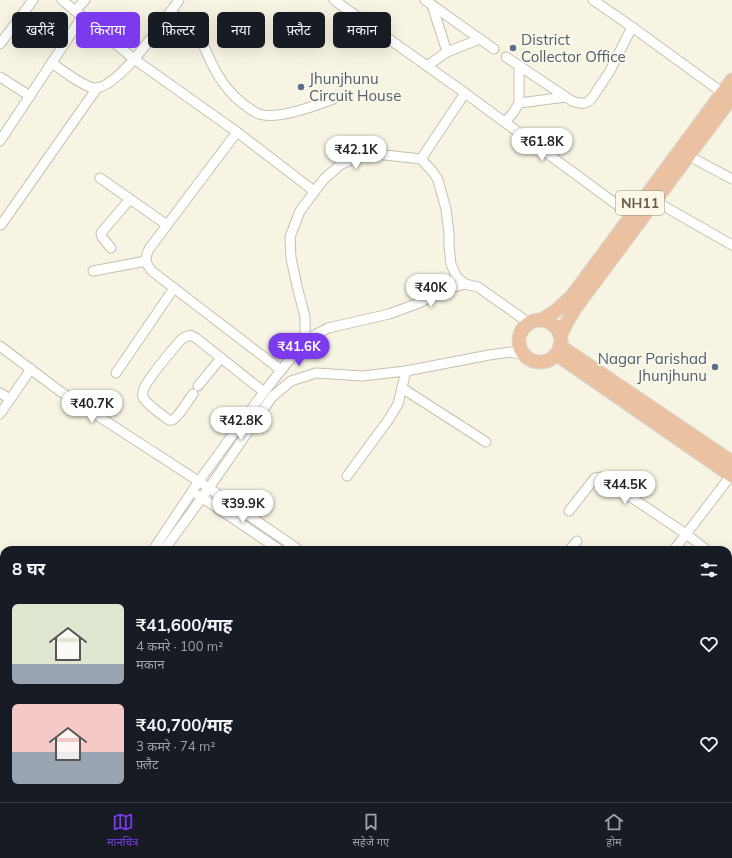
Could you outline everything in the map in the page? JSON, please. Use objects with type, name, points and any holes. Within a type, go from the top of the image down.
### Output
[{"type":"highway","name":"NH11","points":[[559,345],[567,322],[576,307],[689,156],[727,95],[732,80]]},
{"type":"highway","name":"NH11","points":[[529,323],[542,320],[560,308],[572,296],[632,215],[727,95]]},
{"type":"highway","points":[[529,323],[522,331],[519,339],[520,345],[524,355],[537,362],[542,362],[548,360],[559,345],[558,331],[553,325],[542,320]]},
{"type":"highway","points":[[559,345],[731,459]]},
{"type":"highway","points":[[559,345],[732,475]]},
{"type":"street","points":[[0,44],[33,0]]},
{"type":"street","points":[[62,0],[77,12]]},
{"type":"street","points":[[80,12],[85,0]]},
{"type":"street","points":[[170,12],[179,0]]},
{"type":"street","points":[[334,0],[465,93],[632,215]]},
{"type":"street","points":[[593,0],[727,95]]},
{"type":"street","points":[[429,2],[447,52]]},
{"type":"street","points":[[429,2],[494,49]]},
{"type":"street","points":[[0,140],[3,130],[30,96],[52,63],[76,19]]},
{"type":"street","points":[[506,57],[566,97],[577,103],[586,103],[592,98],[610,71],[632,27]]},
{"type":"street","points":[[427,66],[447,52],[480,39]]},
{"type":"street","points":[[52,63],[84,84],[92,88],[97,88],[109,83],[134,59],[148,41]]},
{"type":"street","points":[[121,48],[237,132],[314,191]]},
{"type":"street","points":[[204,48],[210,62],[220,79],[240,102],[258,114],[279,116],[333,99]]},
{"type":"street","points":[[505,122],[519,103],[519,66]]},
{"type":"street","points":[[0,77],[30,96]]},
{"type":"street","points":[[1,225],[97,88]]},
{"type":"street","points":[[421,159],[465,93]]},
{"type":"street","points":[[519,103],[566,97]]},
{"type":"street","points":[[237,132],[149,249],[146,261],[149,268],[153,272],[281,370]]},
{"type":"street","points":[[305,340],[305,317],[291,258],[290,238],[300,211],[314,191],[324,179],[340,165],[356,158],[376,154],[421,159],[433,172],[438,180],[446,209],[451,264],[456,276],[464,284]]},
{"type":"street","points":[[689,156],[732,179]]},
{"type":"street","points":[[100,178],[167,224]]},
{"type":"street","points":[[111,248],[102,237],[102,233],[130,199]]},
{"type":"street","points":[[655,201],[732,245]]},
{"type":"street","points":[[93,271],[146,261]]},
{"type":"street","points":[[156,546],[198,481],[264,392],[305,340],[328,328],[390,314],[419,303],[444,290],[464,284],[478,287],[529,323]]},
{"type":"street","points":[[116,373],[174,288]]},
{"type":"street","points":[[193,394],[176,417],[169,420],[148,403],[142,393],[152,375],[179,342],[186,336],[190,335],[196,338],[264,392]]},
{"type":"street","points":[[0,346],[61,392],[209,488],[293,546]]},
{"type":"street","points":[[167,546],[203,498],[272,397],[291,381],[316,373],[362,376],[406,371],[511,352],[524,355]]},
{"type":"street","points":[[198,386],[221,358]]},
{"type":"street","points":[[0,414],[31,369]]},
{"type":"street","points":[[347,476],[398,404],[406,371]]},
{"type":"street","points":[[402,388],[486,442]]},
{"type":"street","points":[[0,393],[10,399]]},
{"type":"street","points":[[677,546],[732,475]]},
{"type":"street","points":[[569,511],[595,478],[601,477],[702,546]]},
{"type":"street","points":[[192,491],[274,546]]},
{"type":"street","points":[[573,546],[577,541]]},
{"type":"place","name":"District Collector Office","points":[[513,48]]},
{"type":"place","name":"Jhunjhunu Circuit House","points":[[301,87]]},
{"type":"place","name":"Nagar Parishad Jhunjhunu","points":[[715,367]]}]
